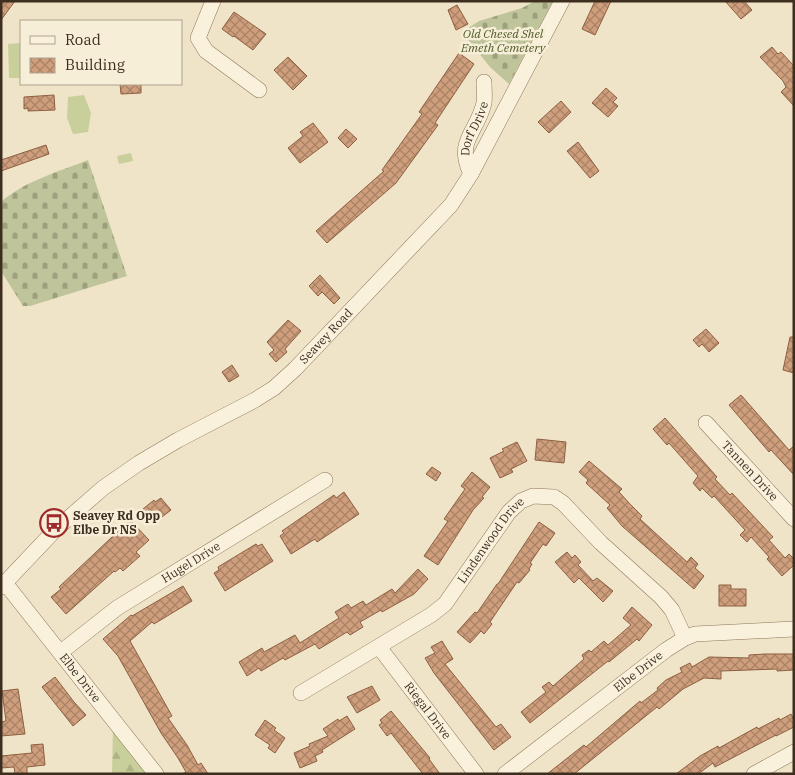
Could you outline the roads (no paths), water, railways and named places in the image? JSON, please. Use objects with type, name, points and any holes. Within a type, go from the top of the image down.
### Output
[{"type":"street","points":[[213,1],[198,38],[206,51],[260,90]]},
{"type":"street","name":"Seavey Road","points":[[3,585],[56,529],[104,488],[139,463],[178,440],[255,400],[274,388],[295,369],[451,205],[471,174],[562,1]]},
{"type":"street","name":"Dorf Drive","points":[[471,174],[465,162],[465,148],[484,102],[484,82]]},
{"type":"street","name":"Tannen Drive","points":[[706,423],[794,519]]},
{"type":"street","name":"Hugel Drive","points":[[61,652],[117,608],[326,480]]},
{"type":"street","name":"Lindenwood Drive","points":[[301,694],[431,616],[444,604],[510,512],[521,501],[533,496],[554,497],[571,509],[601,543],[661,597],[672,610],[685,638]]},
{"type":"street","name":"Elbe Drive","points":[[3,585],[61,652],[156,774]]},
{"type":"street","name":"Elbe Drive","points":[[505,774],[666,650],[685,638],[695,634],[794,629]]},
{"type":"street","name":"Riegal Drive","points":[[379,647],[476,774]]},
{"type":"street","points":[[754,774],[794,752]]},
{"type":"place","name":"Seavey Rd Opp Elbe Dr NS","points":[[54,523]]},
{"type":"park label","name":"Old Chesed Shel Emeth Cemetery","points":[[503,41]]}]
